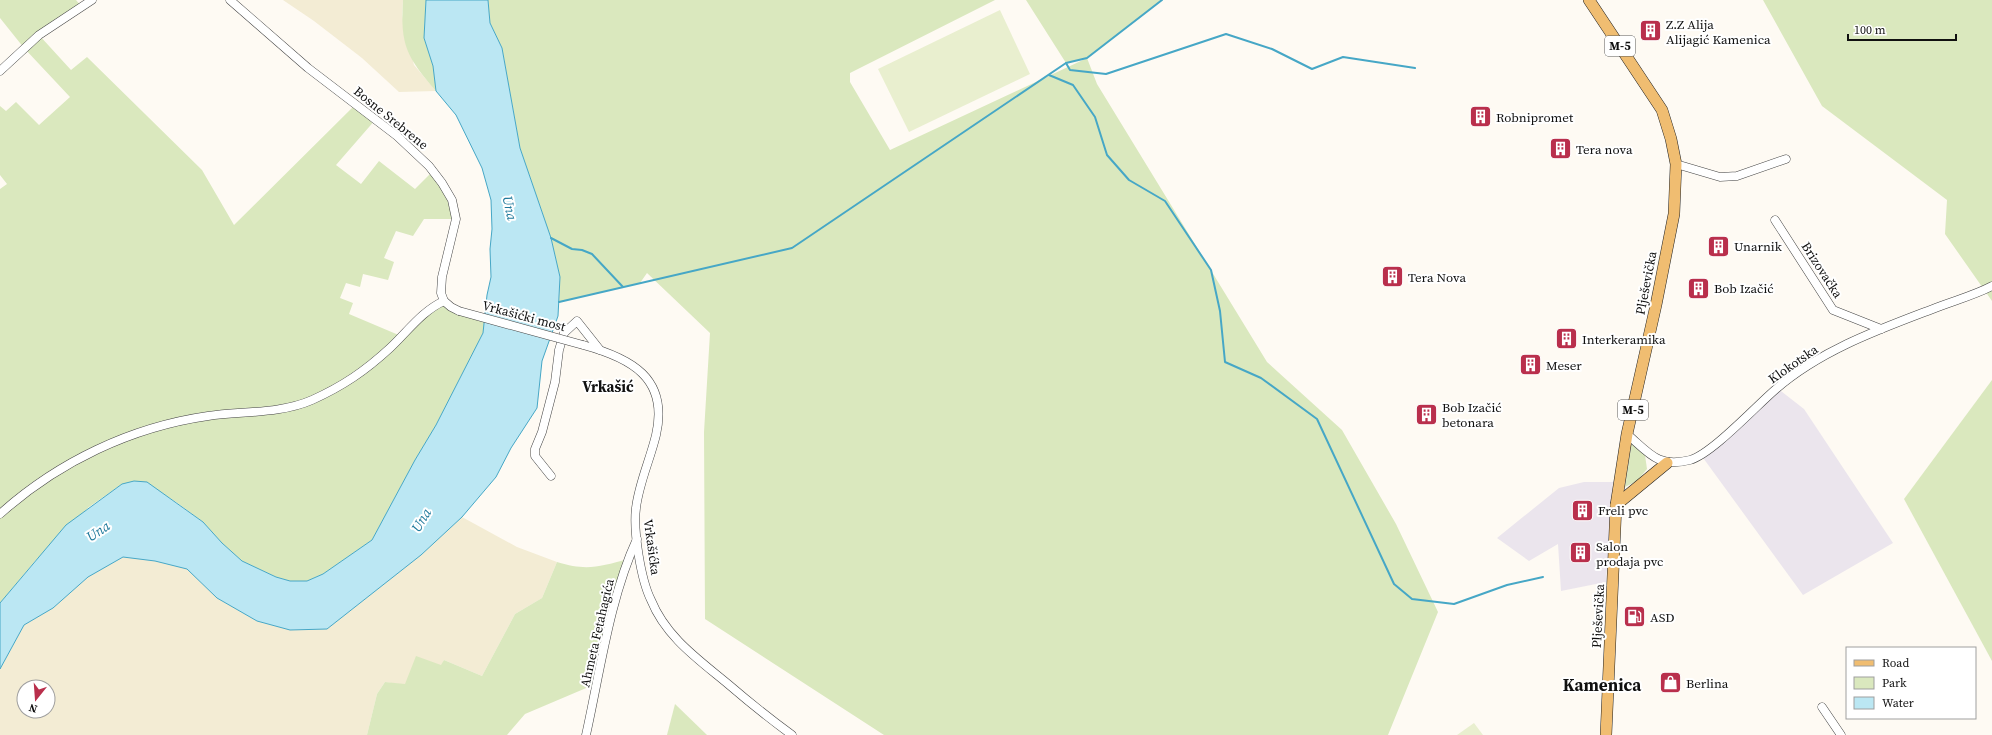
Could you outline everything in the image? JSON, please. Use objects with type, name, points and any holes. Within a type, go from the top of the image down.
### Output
[{"type":"main road","name":"Plješevička","points":[[1590,0],[1662,110],[1671,139],[1676,164],[1674,214],[1656,305],[1627,434],[1616,505],[1606,735]]},
{"type":"main road","points":[[1616,505],[1667,463]]},
{"type":"street","points":[[0,71],[39,35],[92,0]]},
{"type":"street","name":"Bosne Srebrene","points":[[230,0],[308,68],[397,136],[429,166],[442,183],[452,200],[456,219],[442,277],[441,293],[444,301]]},
{"type":"street","points":[[1676,164],[1720,177],[1736,176],[1786,159]]},
{"type":"street","name":"Brizovačka","points":[[1775,220],[1833,310],[1881,329]]},
{"type":"street","name":"Klokotska","points":[[1667,463],[1691,460],[1701,455],[1793,375],[1829,353],[1881,329],[1992,286]]},
{"type":"street","points":[[0,514],[42,480],[104,446],[174,422],[232,413],[271,410],[310,401],[358,376],[392,346],[432,307],[444,301]]},
{"type":"street","name":"Vrkašićki most","points":[[444,301],[459,311],[583,345]]},
{"type":"street","points":[[551,476],[535,456],[535,449],[542,432],[555,382],[559,350],[564,333],[577,321],[600,350]]},
{"type":"street","name":"Vrkašićka","points":[[583,345],[621,358],[642,371],[652,385],[657,399],[656,434],[641,482],[636,509],[637,539],[650,599],[664,626],[689,652],[762,713],[792,735]]},
{"type":"street","points":[[1627,434],[1656,458],[1667,463]]},
{"type":"street","name":"Ahmeta Fetahagića","points":[[586,735],[611,621],[628,559],[637,539]]},
{"type":"street","points":[[1822,707],[1841,735]]},
{"type":"shaded area","points":[[283,0],[403,0],[402,15],[414,65],[436,91],[399,92],[362,58],[314,21]]},
{"type":"shaded area","points":[[1777,388],[1804,409],[1893,543],[1803,595],[1701,455]]},
{"type":"shaded area","points":[[1584,482],[1613,482],[1606,582],[1561,591],[1558,544],[1529,561],[1497,538],[1559,488]]},
{"type":"shaded area","points":[[462,517],[517,547],[557,562],[542,598],[515,614],[482,676],[444,660],[442,665],[405,685],[385,682],[377,694],[367,735],[0,735],[0,669],[24,625],[53,608],[88,577],[123,557],[155,561],[187,569],[217,598],[257,621],[290,630],[327,629],[421,555]]},
{"type":"green space","points":[[0,0],[76,0],[81,6],[39,35],[71,70],[87,57],[202,170],[234,225],[356,104],[376,119],[336,165],[361,184],[379,161],[415,189],[433,171],[442,183],[456,219],[424,219],[413,236],[396,231],[384,258],[394,262],[388,280],[363,274],[360,287],[346,283],[340,298],[353,303],[349,314],[401,336],[444,301],[487,318],[483,333],[436,425],[415,460],[372,540],[323,574],[307,581],[290,581],[276,577],[242,561],[222,543],[203,522],[160,492],[122,484],[89,507],[35,561],[0,603],[0,189],[7,184],[0,175],[0,106],[6,111],[16,102],[39,125],[70,97],[24,48],[0,18]]},
{"type":"green space","points":[[403,0],[426,0],[424,38],[433,66],[436,91],[418,69],[404,40],[402,16]]},
{"type":"green space","points":[[488,0],[995,0],[850,73],[850,82],[890,150],[1085,59],[1066,63],[1026,0],[1162,0],[1087,58],[1097,84],[1267,362],[1342,430],[1396,524],[1438,612],[1388,735],[884,735],[705,619],[704,432],[710,333],[647,273],[640,283],[559,302],[560,277],[551,238],[520,148],[502,48],[490,23]]},
{"type":"green space","points":[[1763,0],[1992,0],[1992,301],[1945,234],[1947,200],[1822,106]]},
{"type":"green space","points":[[1000,10],[1030,74],[909,132],[878,69]]},
{"type":"green space","points":[[1992,380],[1992,661],[1904,499]]},
{"type":"green space","points":[[1632,441],[1645,455],[1647,469],[1637,481],[1625,487]]},
{"type":"green space","points":[[628,559],[598,683],[525,714],[507,735],[367,735],[377,694],[385,682],[405,684],[416,656],[441,665],[444,660],[482,676],[515,614],[542,598],[557,562],[567,565],[592,567]]},
{"type":"green space","points":[[675,704],[707,735],[667,735]]},
{"type":"green space","points":[[1474,723],[1483,735],[1457,735]]},
{"type":"water","name":"Una","points":[[426,0],[488,0],[490,23],[502,48],[520,148],[551,238],[560,277],[558,316],[542,361],[537,408],[511,448],[496,477],[462,517],[421,555],[327,629],[290,630],[257,621],[217,598],[187,569],[155,561],[123,557],[88,577],[53,608],[24,625],[0,669],[0,603],[66,525],[122,484],[134,481],[147,482],[203,522],[222,543],[242,561],[276,577],[290,581],[307,581],[323,574],[372,540],[415,460],[436,425],[483,333],[487,295],[491,277],[491,200],[482,168],[456,115],[436,91],[433,66],[424,38]]},
{"type":"waterway","points":[[559,302],[792,248],[1066,63],[1087,58],[1162,0]]},
{"type":"waterway","points":[[1066,63],[1070,70],[1106,74],[1226,34],[1272,49],[1312,69],[1343,57],[1415,68]]},
{"type":"waterway","points":[[1049,75],[1073,85],[1095,117],[1107,155],[1129,180],[1165,201],[1211,270],[1220,311],[1225,362],[1261,378],[1317,419],[1394,584],[1412,599],[1454,604],[1507,585],[1543,577]]},
{"type":"waterway","points":[[551,238],[572,249],[582,250],[592,254],[623,287]]},
{"type":"place","name":"Z.Z Alija Alijagić Kamenica","points":[[1651,31]]},
{"type":"place","name":"Robnipromet","points":[[1480,117]]},
{"type":"place","name":"Tera nova","points":[[1560,149]]},
{"type":"place","name":"Unarnik","points":[[1718,246]]},
{"type":"place","name":"Tera Nova","points":[[1393,277]]},
{"type":"place","name":"Bob Izačić","points":[[1698,288]]},
{"type":"place","name":"Interkeramika","points":[[1566,339]]},
{"type":"place","name":"Meser","points":[[1530,365]]},
{"type":"place","name":"Bob Izačić betonara","points":[[1426,414]]},
{"type":"place","name":"Freli pvc","points":[[1583,510]]},
{"type":"place","name":"Salon prodaja pvc","points":[[1580,553]]},
{"type":"place","name":"ASD","points":[[1634,617]]},
{"type":"place","name":"Berlina","points":[[1670,683]]},
{"type":"district","name":"Vrkašić","points":[[608,386]]},
{"type":"district","name":"Kamenica","points":[[1602,685]]}]
